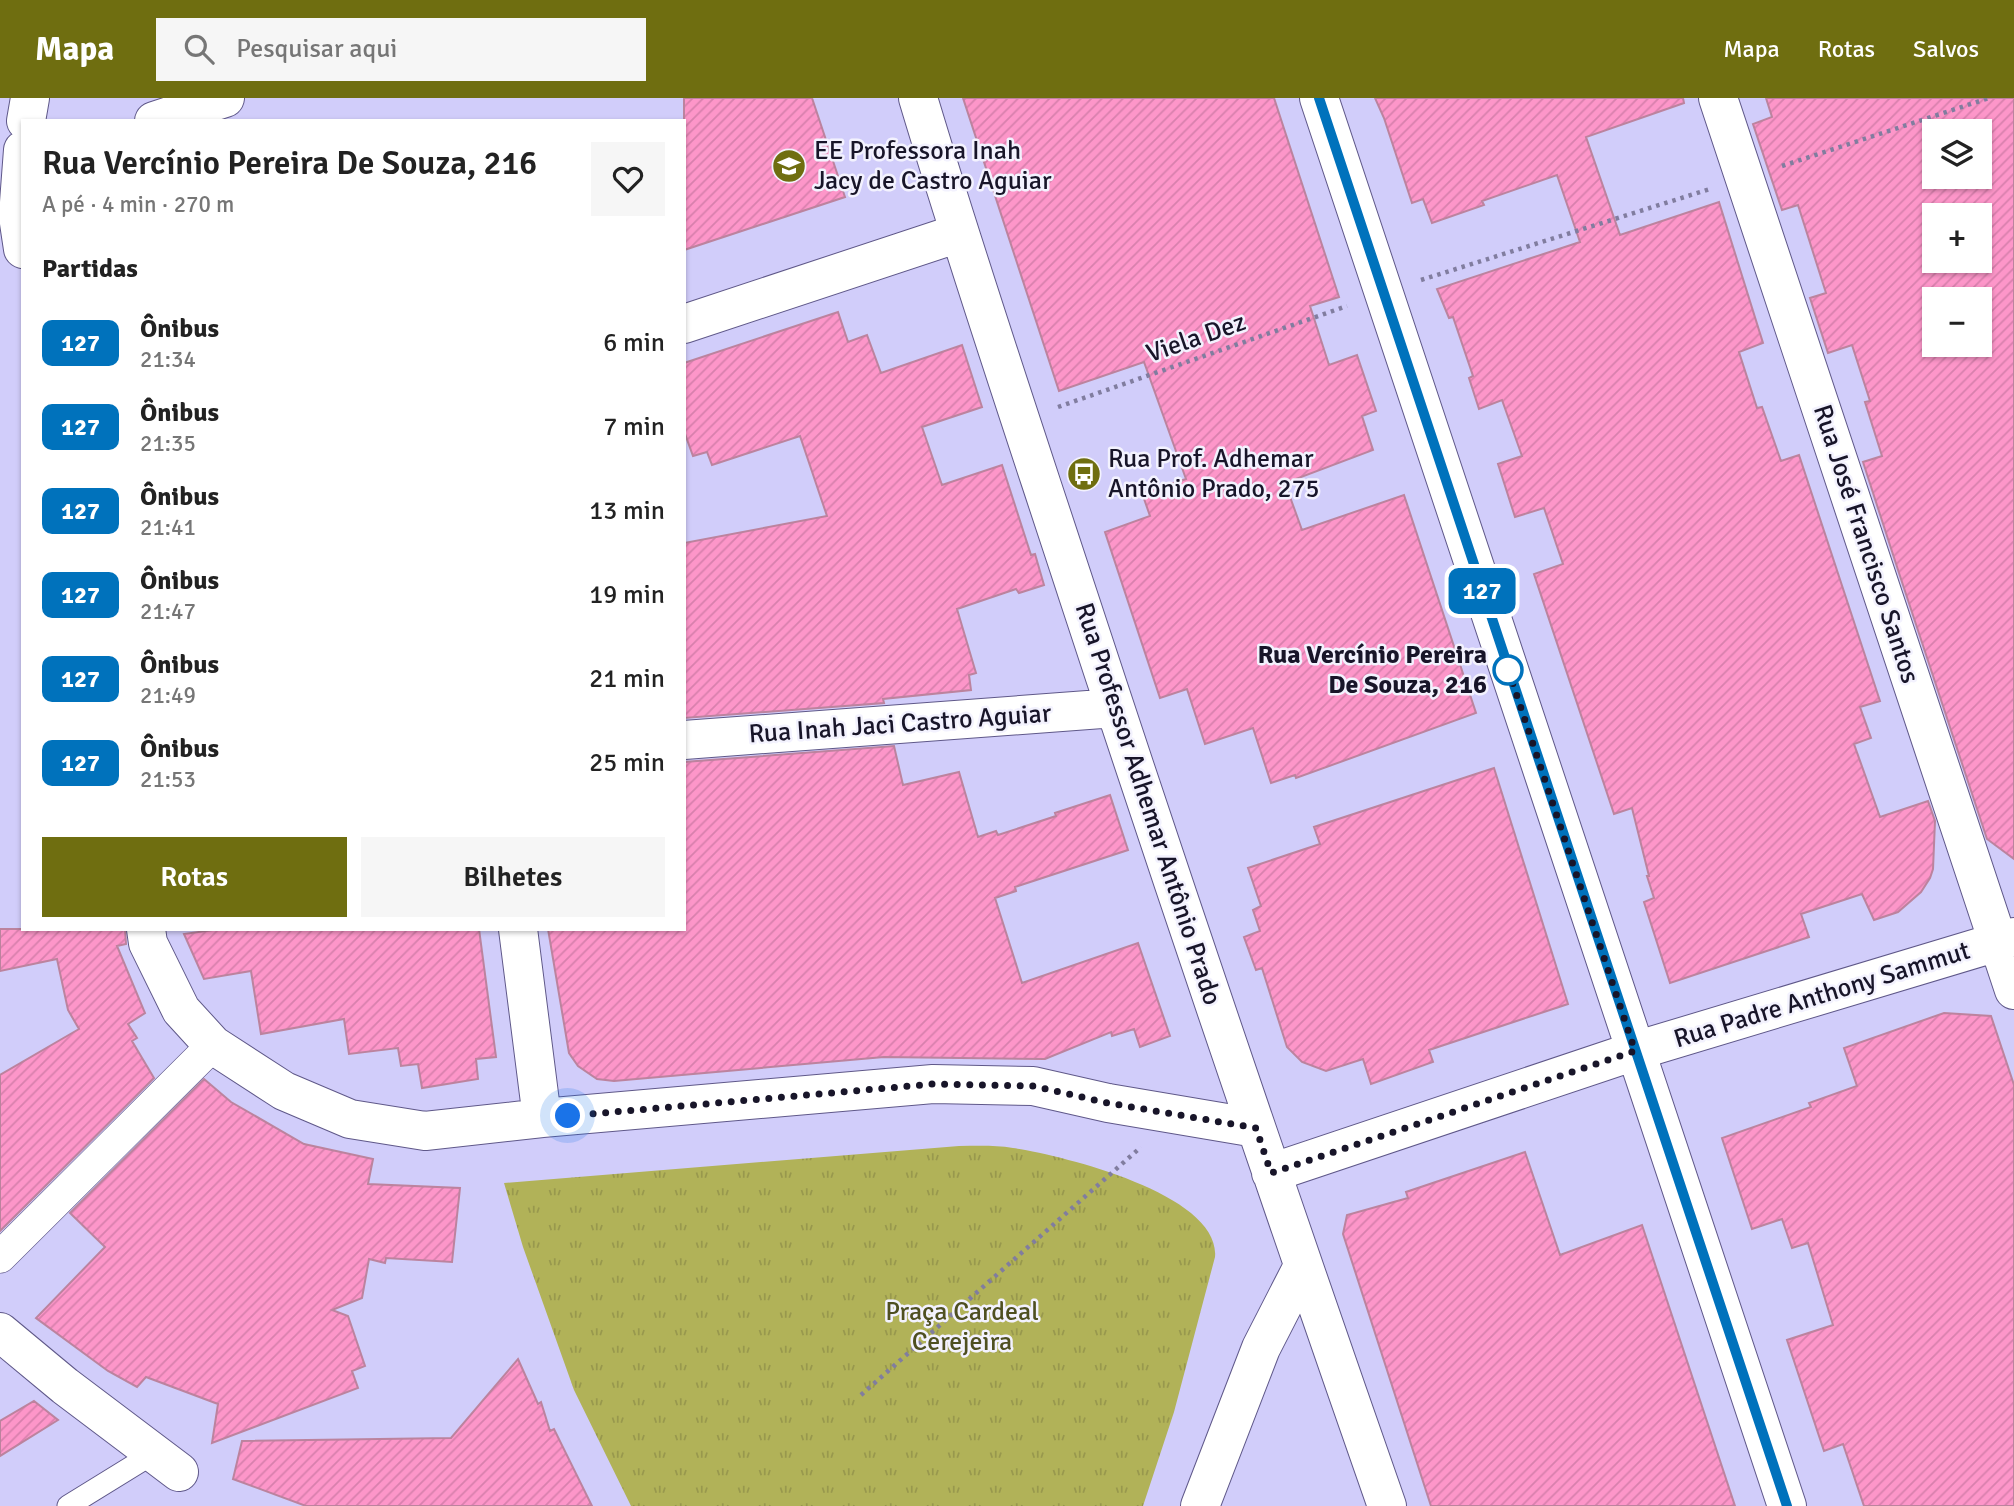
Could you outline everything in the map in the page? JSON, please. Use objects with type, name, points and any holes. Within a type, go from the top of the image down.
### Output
[{"type":"street","points":[[26,119],[30,98]]},
{"type":"street","points":[[160,119],[225,98]]},
{"type":"street","name":"Rua Professor Adhemar Antônio Prado","points":[[918,98],[959,233],[1115,708],[1271,1173],[1387,1506]]},
{"type":"street","points":[[1319,98],[1787,1506]]},
{"type":"street","name":"Rua José Francisco Santos","points":[[1718,98],[2006,940],[2014,990]]},
{"type":"street","points":[[17,166],[21,236]]},
{"type":"street","points":[[686,323],[959,233]]},
{"type":"street","name":"Rua Inah Jaci Castro Aguiar","points":[[686,740],[1115,708]]},
{"type":"street","points":[[146,931],[148,943],[181,1010],[213,1045],[284,1091],[350,1119],[425,1131],[542,1118],[933,1084],[1033,1086],[1175,1116],[1256,1128]]},
{"type":"street","points":[[518,931],[542,1118]]},
{"type":"street","name":"Rua Padre Anthony Sammut","points":[[1271,1173],[1635,1051],[2006,940]]},
{"type":"street","points":[[0,1257],[213,1045]]},
{"type":"street","points":[[1200,1506],[1261,1348],[1303,1266]]},
{"type":"street","points":[[0,1332],[65,1386],[166,1462]]},
{"type":"lane","points":[[68,1506],[166,1462]]},
{"type":"path","name":"Viela Dez","points":[[1020,420],[1383,293]]},
{"type":"path","points":[[861,1395],[1175,1116]]},
{"type":"green space","name":"Praça Cardeal Cerejeira","points":[[959,1146],[1013,1148],[1100,1169],[1166,1197],[1193,1214],[1210,1235],[1215,1257],[1174,1412],[1143,1506],[631,1506],[574,1390],[523,1247],[504,1183]]},
{"type":"building","points":[[684,98],[812,98],[845,197],[686,249]]},
{"type":"building","points":[[963,98],[1274,98],[1339,297],[1310,306],[1329,365],[1357,355],[1376,411],[1362,416],[1373,450],[1285,483],[1302,530],[1404,495],[1476,713],[1296,778],[1295,775],[1271,783],[1253,728],[1205,744],[1187,689],[1160,698],[1105,532],[1150,516],[1142,493],[1186,479],[1144,362],[1059,391]]},
{"type":"building","points":[[1375,98],[1683,98],[1684,103],[1586,137],[1620,235],[1719,202],[1763,343],[1739,352],[1757,408],[1762,407],[1781,461],[1799,455],[1880,701],[1860,707],[1871,738],[1854,744],[1880,817],[1928,801],[1935,821],[1933,869],[1930,878],[1921,892],[1898,912],[1874,920],[1862,894],[1801,914],[1809,937],[1670,983],[1644,902],[1654,898],[1632,808],[1614,814],[1534,574],[1563,564],[1544,508],[1515,517],[1498,464],[1522,456],[1502,400],[1479,409],[1469,378],[1473,376],[1453,317],[1449,318],[1437,289],[1580,242],[1557,175],[1482,201],[1484,205],[1432,223],[1423,199],[1412,203]]},
{"type":"building","points":[[1766,98],[2014,98],[2014,859],[1987,839],[1863,462],[1882,456],[1865,402],[1870,401],[1852,345],[1828,353],[1810,298],[1826,293],[1798,205],[1782,210],[1753,124],[1772,117]]},
{"type":"building","points":[[838,312],[848,342],[867,335],[881,373],[962,345],[982,407],[922,427],[942,485],[1002,465],[1031,555],[1035,554],[1044,585],[1019,593],[1016,589],[957,609],[976,673],[969,675],[971,690],[883,699],[884,703],[686,718],[686,543],[827,516],[800,436],[712,465],[707,452],[693,456],[686,437],[686,362]]},
{"type":"building","points":[[894,746],[903,785],[959,772],[978,837],[996,831],[998,835],[1110,795],[1128,850],[1015,887],[1016,891],[995,898],[1022,983],[1138,943],[1170,1036],[1140,1047],[1134,1029],[1112,1036],[1111,1032],[1045,1059],[884,1057],[614,1081],[597,1079],[578,1066],[569,1053],[548,931],[686,931],[686,762]]},
{"type":"building","points":[[1494,768],[1568,1004],[1429,1050],[1433,1062],[1371,1084],[1363,1059],[1326,1071],[1302,1062],[1287,1047],[1262,968],[1256,970],[1244,937],[1260,931],[1253,910],[1261,906],[1248,868],[1320,844],[1314,827]]},
{"type":"building","points":[[0,929],[125,931],[126,944],[117,946],[145,1013],[128,1024],[137,1038],[132,1041],[154,1078],[0,1231],[0,1075],[79,1029],[68,1010],[57,959],[0,971]]},
{"type":"building","points":[[206,931],[479,931],[496,1057],[476,1059],[478,1079],[422,1088],[418,1064],[401,1066],[398,1048],[349,1054],[344,1019],[261,1034],[251,971],[204,979],[184,934]]},
{"type":"building","points":[[1944,1013],[1991,1016],[2014,1085],[2014,1506],[1864,1506],[1843,1444],[1824,1451],[1787,1340],[1833,1325],[1808,1243],[1792,1248],[1782,1219],[1752,1229],[1722,1138],[1811,1107],[1809,1103],[1857,1086],[1844,1048]]},
{"type":"building","points":[[204,1079],[231,1102],[304,1144],[373,1159],[368,1184],[460,1188],[452,1262],[386,1258],[385,1263],[369,1259],[362,1298],[332,1310],[348,1316],[365,1366],[352,1371],[358,1388],[212,1443],[218,1404],[146,1377],[137,1387],[108,1371],[36,1318],[105,1247],[70,1213]]},
{"type":"building","points":[[1525,1152],[1560,1255],[1642,1225],[1735,1506],[1431,1506],[1343,1234],[1347,1215],[1408,1198],[1406,1192]]},
{"type":"building","points":[[518,1359],[538,1404],[541,1402],[550,1431],[554,1429],[592,1506],[306,1506],[233,1479],[242,1441],[451,1438]]},
{"type":"building","points":[[34,1401],[58,1420],[0,1456],[0,1421]]},
{"type":"bus line","name":"127","points":[[1319,98],[1787,1506]]},
{"type":"place","name":"EE Professora Inah Jacy de Castro Aguiar","points":[[789,166]]},
{"type":"place","name":"Rua Prof. Adhemar Antônio Prado, 275","points":[[1084,474]]},
{"type":"place","name":"Rua Vercínio Pereira De Souza, 216","points":[[1508,670]]},
{"type":"route","points":[[568,1116],[933,1084],[1033,1086],[1175,1116],[1256,1128],[1271,1173],[1635,1051],[1506,663],[1508,670]]}]
